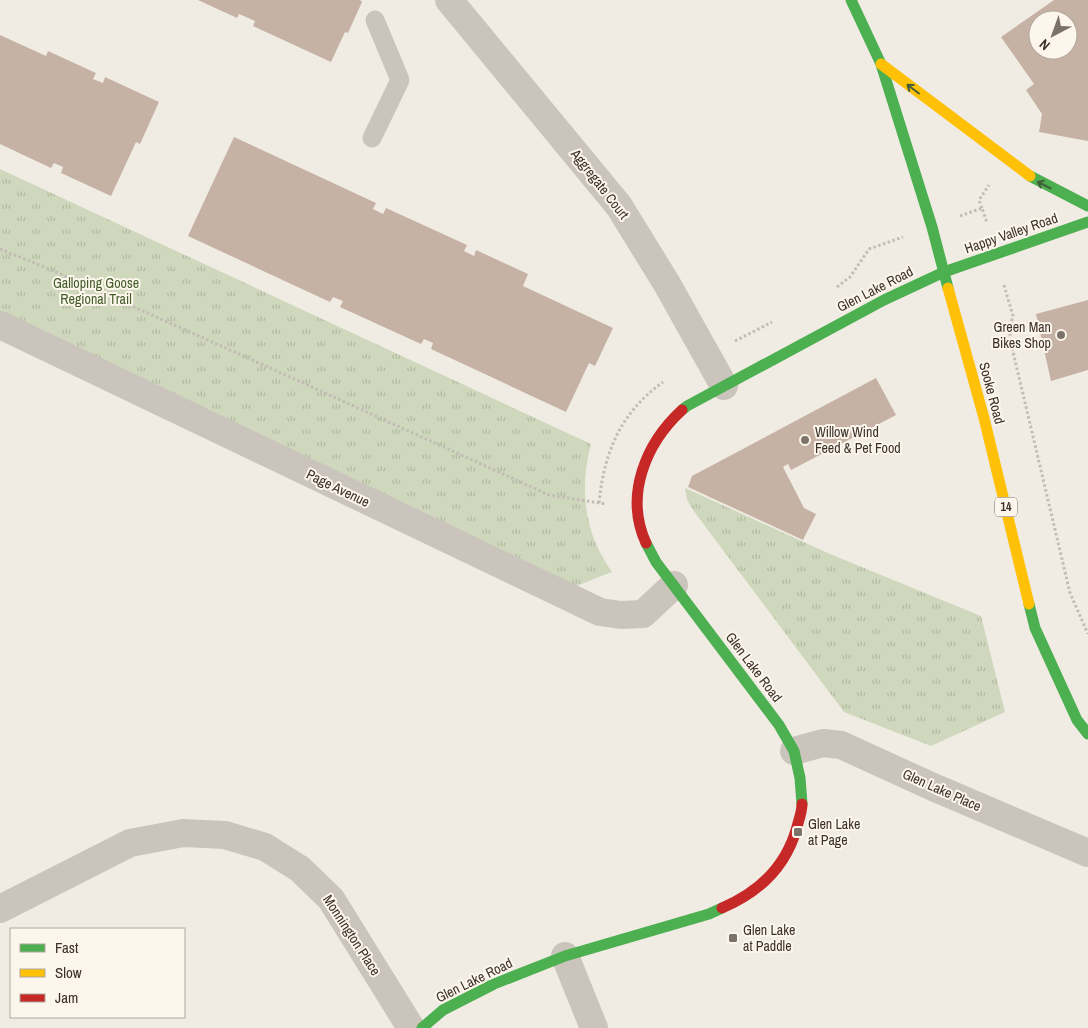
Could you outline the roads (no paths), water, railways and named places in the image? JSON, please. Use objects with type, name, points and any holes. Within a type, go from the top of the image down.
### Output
[{"type":"street","name":"Aggregate Court","points":[[449,0],[619,206],[667,284],[724,386]]},
{"type":"street","name":"Sooke Road","points":[[851,0],[881,64],[932,227],[984,418],[1034,628],[1077,720],[1088,734]]},
{"type":"street","points":[[881,64],[1037,181],[1088,206]]},
{"type":"street","name":"Happy Valley Road","points":[[944,272],[1088,222]]},
{"type":"street","name":"Glen Lake Road","points":[[422,1028],[443,1010],[494,984],[565,956],[709,914],[741,900],[760,887],[776,871],[787,854],[802,808],[800,778],[794,751],[779,725],[656,562],[643,535],[637,509],[638,487],[643,466],[649,450],[673,418],[687,406],[884,300],[944,272]]},
{"type":"street","name":"Page Avenue","points":[[0,325],[600,612],[621,615],[643,614],[674,585]]},
{"type":"street","name":"Glen Lake Place","points":[[794,751],[823,743],[842,745],[933,787],[1088,853]]},
{"type":"street","name":"Monnington Place","points":[[0,909],[130,843],[183,833],[225,835],[265,847],[300,869],[331,899],[411,1028]]},
{"type":"street","points":[[565,956],[594,1028]]},
{"type":"lane","points":[[372,138],[400,80],[375,20]]},
{"type":"place","name":"Green Man Bikes Shop","points":[[1061,335]]},
{"type":"place","name":"Willow Wind Feed & Pet Food","points":[[805,440]]},
{"type":"place","name":"Glen Lake at Page","points":[[798,832]]},
{"type":"place","name":"Glen Lake at Paddle","points":[[733,938]]},
{"type":"park label","name":"Galloping Goose Regional Trail","points":[[96,292]]}]
